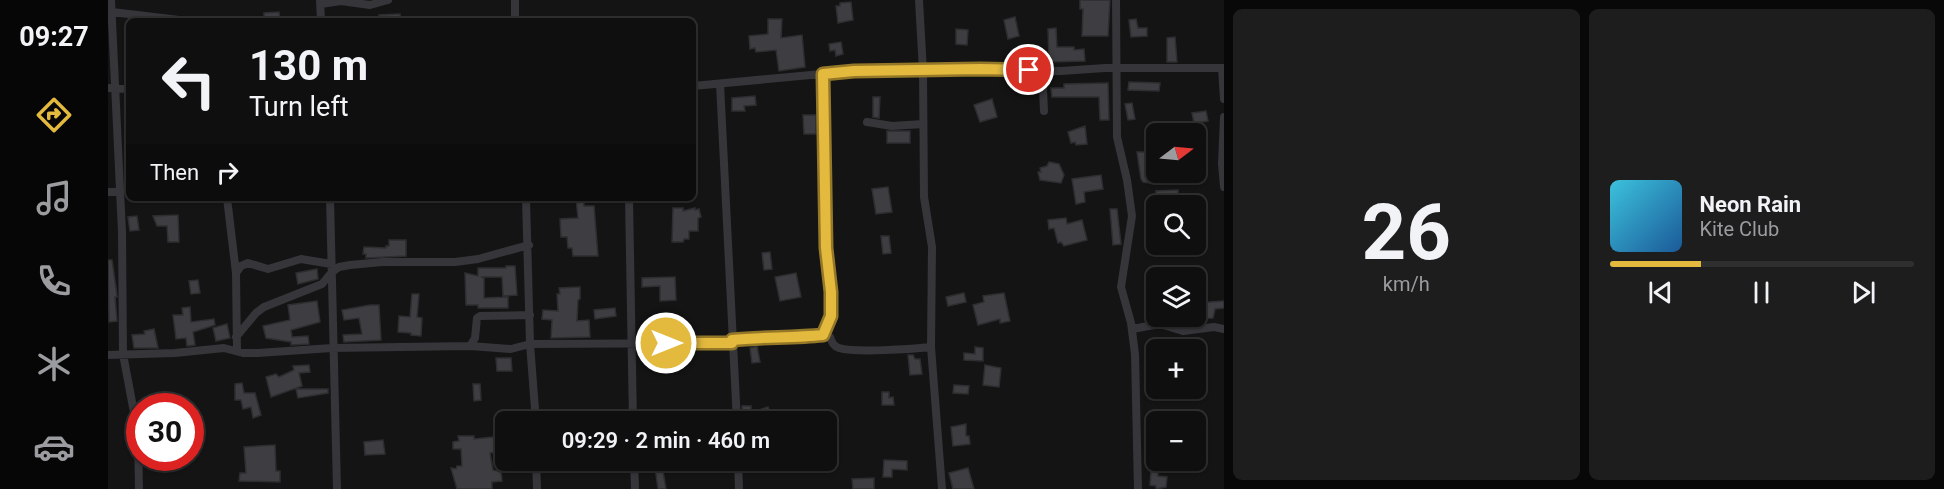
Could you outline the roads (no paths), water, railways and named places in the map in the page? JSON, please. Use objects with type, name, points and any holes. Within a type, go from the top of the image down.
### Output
[{"type":"street","points":[[321,18],[320,2],[341,1],[370,5],[388,0]]},
{"type":"street","points":[[515,0],[515,18]]},
{"type":"street","points":[[919,0],[923,71],[924,197],[932,247],[931,347],[942,489]]},
{"type":"street","points":[[1116,0],[1117,137],[1127,180],[1132,216],[1121,287],[1132,329],[1137,385],[1138,489]]},
{"type":"street","points":[[140,489],[138,434],[123,354],[122,232],[112,88],[111,5],[171,18]]},
{"type":"street","points":[[696,86],[854,71],[1223,68],[1224,99]]},
{"type":"street","points":[[1042,70],[1044,111]]},
{"type":"street","points":[[823,74],[826,248],[831,292],[831,316],[823,335]]},
{"type":"street","points":[[720,84],[735,411]]},
{"type":"street","points":[[1224,117],[1222,164],[1224,187]]},
{"type":"street","points":[[867,122],[892,126],[923,124]]},
{"type":"street","points":[[108,192],[120,192]]},
{"type":"street","points":[[227,201],[236,273],[237,351]]},
{"type":"street","points":[[330,201],[337,489]]},
{"type":"street","points":[[526,201],[530,344],[535,411]]},
{"type":"street","points":[[629,201],[633,411]]},
{"type":"street","points":[[236,273],[241,266],[248,263],[268,268],[301,260],[332,268],[371,263],[478,260],[529,245]]},
{"type":"street","points":[[236,337],[264,307],[322,284],[332,268]]},
{"type":"street","points":[[471,346],[475,338],[477,318],[480,316],[530,315]]},
{"type":"street","points":[[1132,329],[1153,324],[1176,327],[1183,331],[1224,328]]},
{"type":"street","points":[[108,355],[224,348],[258,353],[332,348],[471,346],[511,349],[530,344],[732,341],[823,335],[830,337],[838,348],[850,350],[931,347]]},
{"type":"street","points":[[536,471],[537,489]]},
{"type":"street","points":[[634,471],[634,489]]},
{"type":"street","points":[[738,471],[739,489]]}]
